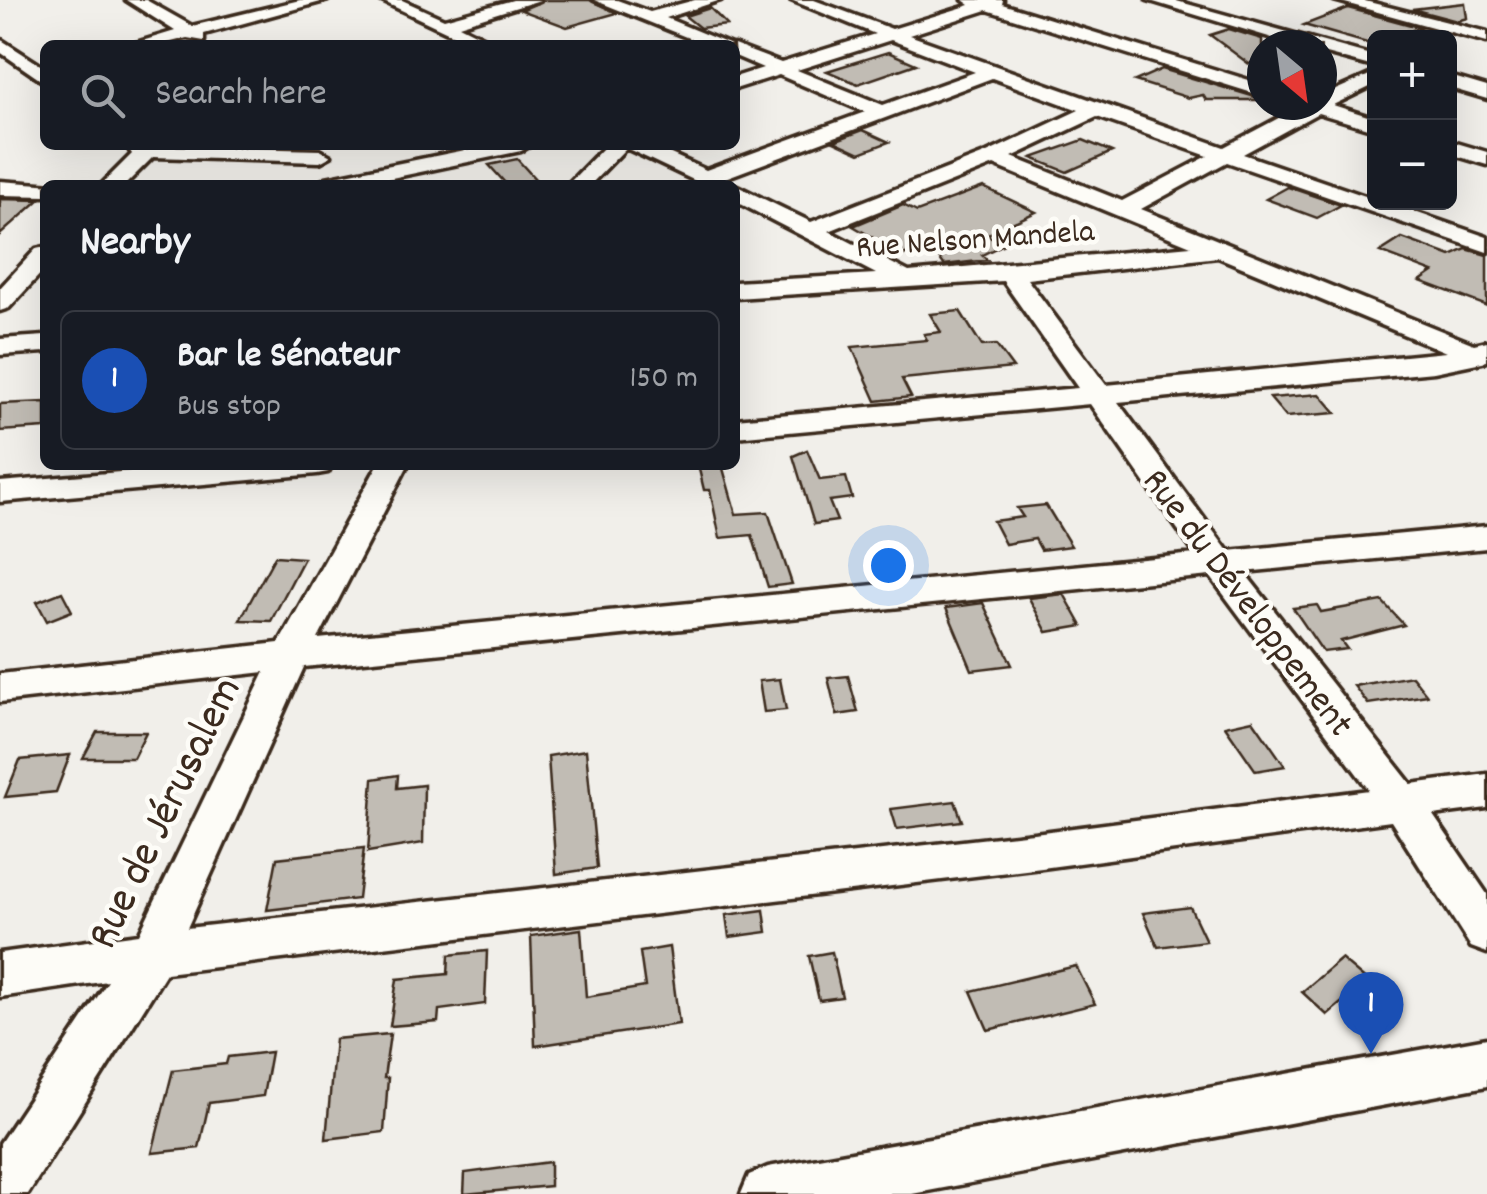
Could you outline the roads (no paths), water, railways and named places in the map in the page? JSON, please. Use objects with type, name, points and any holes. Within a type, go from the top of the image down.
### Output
[{"type":"street","points":[[134,0],[203,40]]},
{"type":"street","points":[[158,40],[320,0]]},
{"type":"street","points":[[388,0],[479,40]]},
{"type":"street","points":[[444,24],[532,0]]},
{"type":"street","points":[[602,0],[706,40]]},
{"type":"street","points":[[649,18],[712,0]]},
{"type":"street","points":[[799,0],[1096,110],[1487,245]]},
{"type":"street","points":[[1154,0],[1261,30]]},
{"type":"street","points":[[1342,0],[1487,38]]},
{"type":"street","points":[[740,82],[986,2],[1247,85]]},
{"type":"street","points":[[1459,30],[1487,18]]},
{"type":"street","points":[[0,44],[36,72]]},
{"type":"street","points":[[1337,51],[1367,60]]},
{"type":"street","points":[[740,53],[880,111]]},
{"type":"street","points":[[716,180],[880,111],[991,72]]},
{"type":"street","points":[[1337,96],[1367,81]]},
{"type":"street","points":[[1457,84],[1487,93]]},
{"type":"street","points":[[810,230],[994,157],[1096,110]]},
{"type":"street","points":[[1337,112],[1367,122]]},
{"type":"street","points":[[1122,210],[1289,120]]},
{"type":"street","points":[[117,180],[142,157],[140,150]]},
{"type":"street","points":[[262,150],[323,151],[308,180]]},
{"type":"street","points":[[350,180],[496,150]]},
{"type":"street","points":[[583,180],[613,150]]},
{"type":"street","points":[[645,150],[712,180]]},
{"type":"street","points":[[1457,150],[1487,159]]},
{"type":"street","points":[[994,157],[1482,352]]},
{"type":"street","points":[[0,188],[40,189]]},
{"type":"street","points":[[740,195],[900,277]]},
{"type":"street","name":"Rue Nelson Mandela","points":[[740,290],[1010,272],[1220,250]]},
{"type":"street","points":[[0,303],[40,259]]},
{"type":"street","name":"Rue du Développement","points":[[1010,272],[1221,566],[1403,804],[1487,932]]},
{"type":"street","points":[[0,347],[40,344]]},
{"type":"street","points":[[740,428],[1434,364],[1482,352]]},
{"type":"street","points":[[0,492],[258,470]]},
{"type":"street","name":"Rue de Jérusalem","points":[[0,1190],[153,953],[291,655],[390,470]]},
{"type":"street","points":[[0,688],[291,655],[1487,537]]},
{"type":"street","points":[[0,975],[153,953],[1042,850],[1487,791]]},
{"type":"street","points":[[798,1191],[1487,1062]]},
{"type":"place","name":"Bar le Sénateur","points":[[1371,1054]]}]
